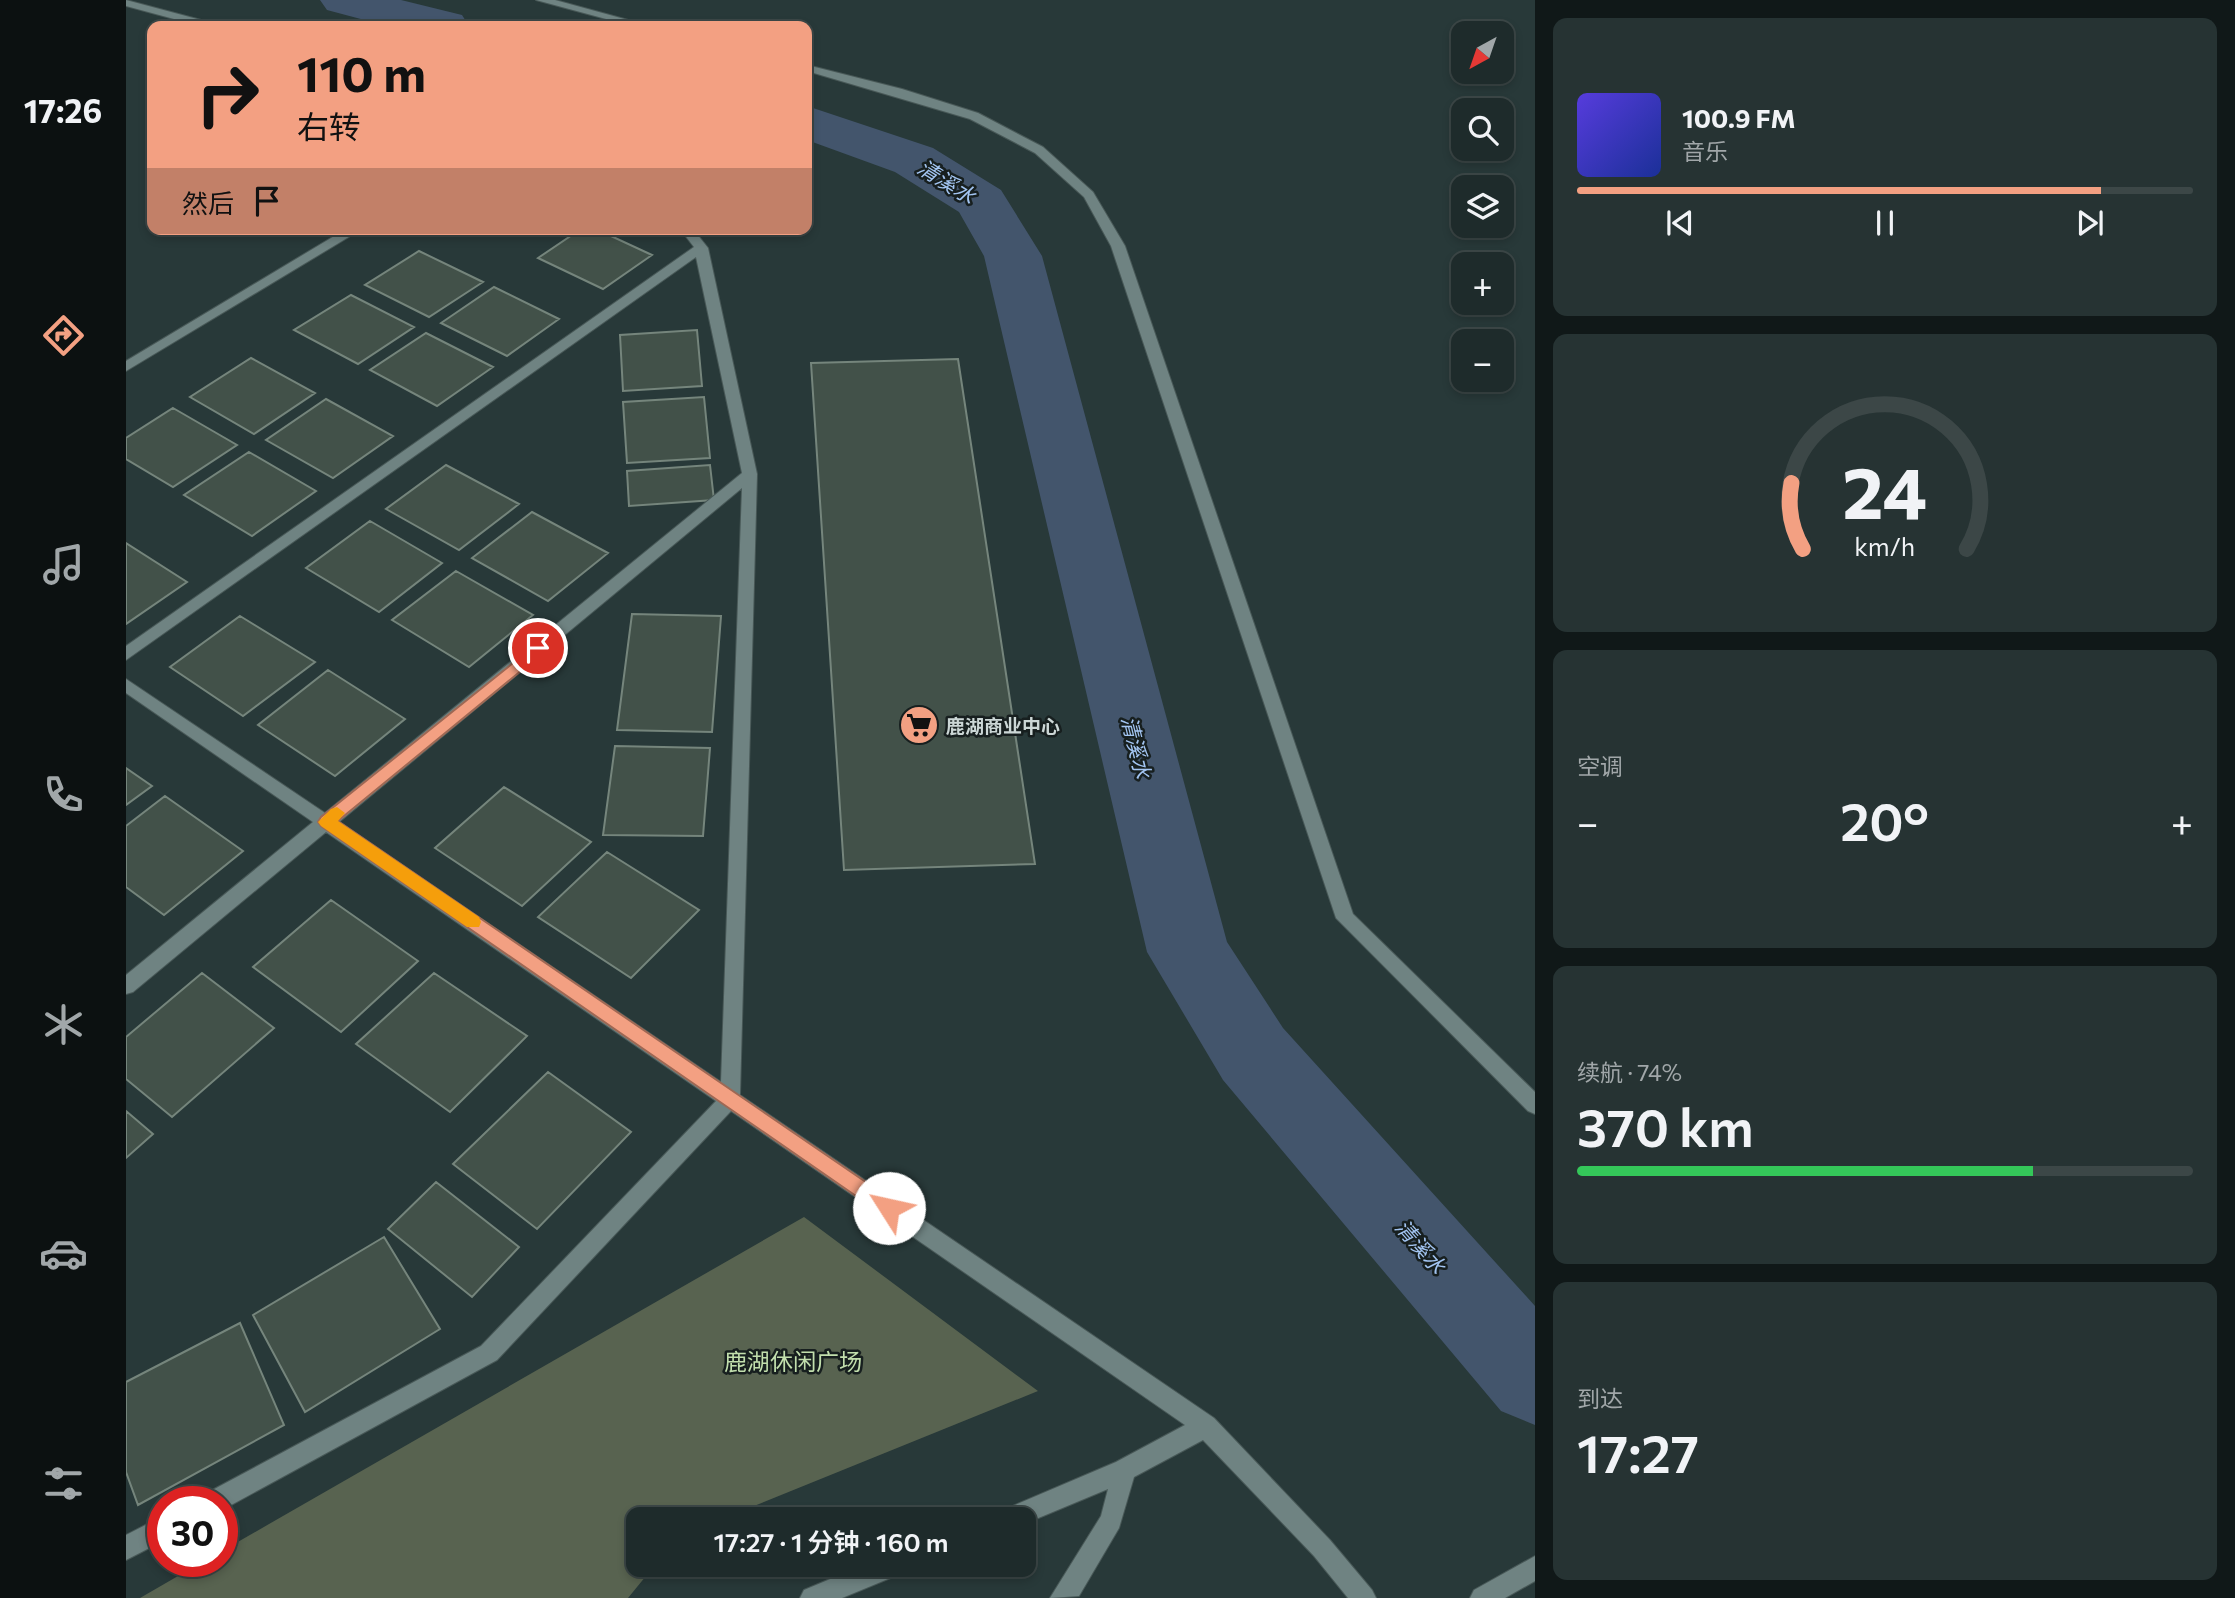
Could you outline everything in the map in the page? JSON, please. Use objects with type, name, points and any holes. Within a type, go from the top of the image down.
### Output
[{"type":"street","points":[[542,0],[624,21]]},
{"type":"street","points":[[126,3],[193,21]]},
{"type":"street","points":[[812,69],[975,116],[1039,150],[1089,195],[1118,246],[1345,918],[1535,1105]]},
{"type":"street","points":[[126,367],[346,235]]},
{"type":"street","points":[[238,1489],[489,1353],[730,1099],[750,474],[701,248],[691,235]]},
{"type":"street","points":[[126,654],[701,248]]},
{"type":"street","points":[[126,986],[750,474]]},
{"type":"street","points":[[126,685],[1206,1426],[1322,1548],[1364,1598]]},
{"type":"street","points":[[1036,1507],[1124,1470],[1206,1426]]},
{"type":"street","points":[[1062,1598],[1071,1588],[1111,1520],[1124,1470]]},
{"type":"street","points":[[126,1548],[147,1537]]},
{"type":"street","points":[[1482,1598],[1529,1572]]},
{"type":"street","points":[[812,1598],[864,1577]]},
{"type":"green space","name":"鹿湖休闲广场","points":[[804,1217],[1038,1391],[752,1507],[626,1507],[626,1577],[645,1577],[628,1598],[140,1598],[176,1577],[238,1577],[238,1542]]},
{"type":"building","points":[[572,235],[609,235],[652,255],[603,289],[538,258]]},
{"type":"building","points":[[419,251],[483,282],[429,317],[365,285]]},
{"type":"building","points":[[494,287],[559,319],[507,356],[441,323]]},
{"type":"building","points":[[351,295],[414,327],[358,364],[294,330]]},
{"type":"building","points":[[697,330],[702,386],[623,391],[620,335]]},
{"type":"building","points":[[426,333],[493,367],[437,406],[370,370]]},
{"type":"building","points":[[251,358],[315,393],[254,434],[190,397]]},
{"type":"building","points":[[958,359],[1035,864],[844,870],[811,363]]},
{"type":"building","points":[[704,397],[710,458],[627,463],[623,402]]},
{"type":"building","points":[[326,399],[393,436],[333,478],[266,440]]},
{"type":"building","points":[[173,408],[237,445],[173,487],[126,459],[126,438]]},
{"type":"building","points":[[249,452],[316,491],[252,536],[184,495]]},
{"type":"building","points":[[446,465],[519,504],[459,550],[386,509]]},
{"type":"building","points":[[710,465],[714,500],[629,506],[627,471]]},
{"type":"building","points":[[532,512],[608,553],[548,601],[472,558]]},
{"type":"building","points":[[370,521],[442,563],[379,612],[306,568]]},
{"type":"building","points":[[126,543],[187,582],[126,624]]},
{"type":"building","points":[[456,571],[533,615],[469,667],[392,620]]},
{"type":"building","points":[[632,614],[721,616],[712,732],[617,730]]},
{"type":"building","points":[[240,616],[315,662],[243,716],[170,667]]},
{"type":"building","points":[[328,670],[405,719],[335,776],[258,725]]},
{"type":"building","points":[[615,746],[710,748],[703,836],[603,835]]},
{"type":"building","points":[[126,768],[152,786],[126,805]]},
{"type":"building","points":[[504,787],[591,842],[522,906],[435,848]]},
{"type":"building","points":[[165,796],[243,851],[164,915],[126,887],[126,826]]},
{"type":"building","points":[[607,852],[699,910],[631,978],[538,917]]},
{"type":"building","points":[[331,900],[418,961],[341,1032],[253,967]]},
{"type":"building","points":[[202,973],[274,1028],[172,1117],[126,1079],[126,1037]]},
{"type":"building","points":[[434,973],[527,1036],[450,1112],[356,1044]]},
{"type":"building","points":[[548,1072],[631,1132],[537,1229],[453,1164]]},
{"type":"building","points":[[126,1111],[153,1134],[126,1158]]},
{"type":"building","points":[[436,1182],[519,1247],[472,1297],[388,1229]]},
{"type":"building","points":[[384,1237],[440,1329],[305,1412],[253,1315]]},
{"type":"building","points":[[240,1323],[284,1425],[173,1486],[147,1486],[147,1500],[138,1505],[126,1472],[126,1382]]},
{"type":"waterway","name":"清溪水","points":[[344,0],[425,21]]},
{"type":"waterway","name":"清溪水","points":[[812,124],[914,160],[981,202],[1013,256],[1188,952],[1253,1054],[1535,1378]]},
{"type":"slow traffic","points":[[337,813],[326,822],[473,922]]},
{"type":"place","name":"鹿湖商业中心","points":[[919,725]]},
{"type":"route","points":[[538,648],[326,822],[889,1208]]}]
